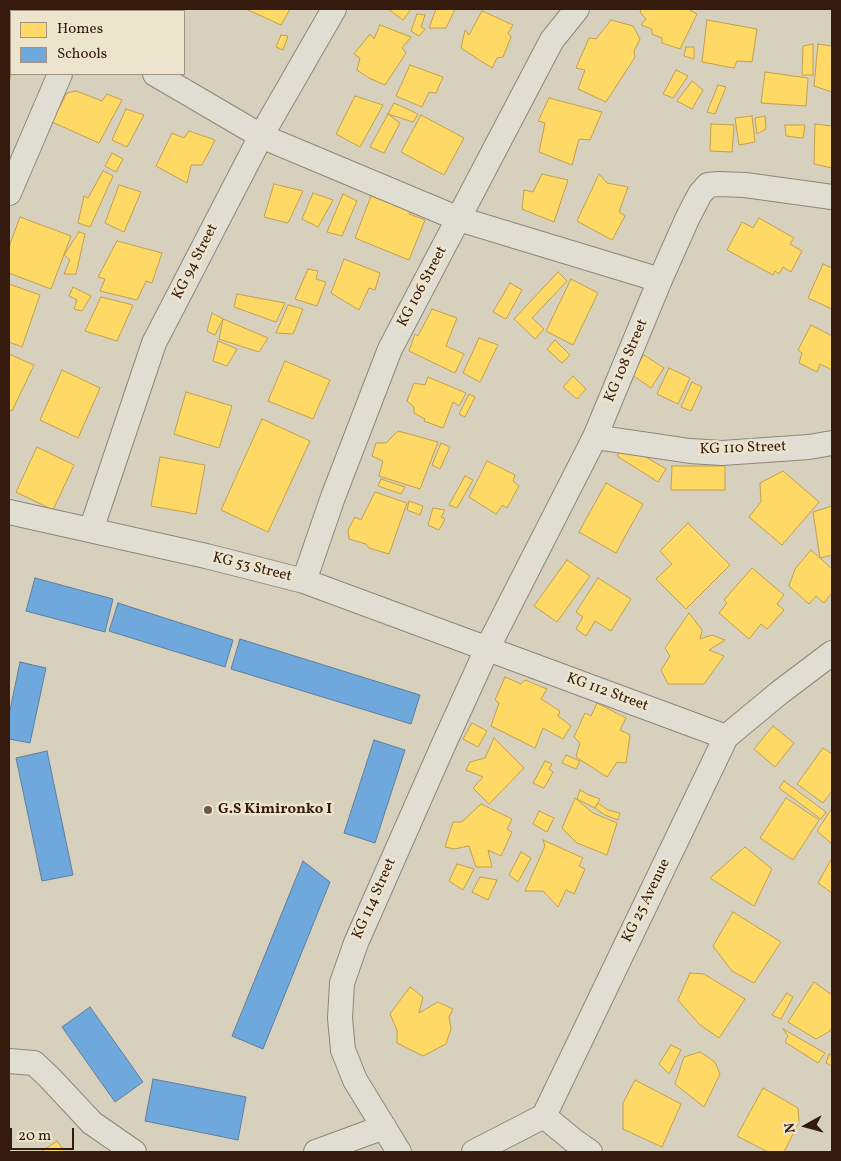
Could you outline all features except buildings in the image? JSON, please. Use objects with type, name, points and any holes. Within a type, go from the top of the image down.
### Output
[{"type":"street","name":"KG 94 Street","points":[[91,530],[154,343],[261,136],[334,9]]},
{"type":"street","name":"KG 106 Street","points":[[304,581],[390,349],[552,40],[577,9]]},
{"type":"street","points":[[9,192],[60,75]]},
{"type":"street","points":[[157,75],[261,136],[459,218],[660,280]]},
{"type":"street","name":"KG 108 Street","points":[[488,649],[595,437],[660,280],[700,194],[708,185],[719,184],[745,185],[832,197]]},
{"type":"street","name":"KG 110 Street","points":[[595,437],[690,451],[722,453],[832,443]]},
{"type":"street","name":"KG 53 Street","points":[[9,512],[206,556],[304,581],[488,649]]},
{"type":"street","name":"KG 112 Street","points":[[488,649],[726,737]]},
{"type":"street","name":"KG 114 Street","points":[[399,1152],[355,1080],[343,1050],[340,1018],[342,983],[356,943],[488,649]]},
{"type":"street","name":"KG 25 Avenue","points":[[544,1116],[726,737],[779,693],[832,653]]},
{"type":"street","points":[[9,1061],[34,1063],[92,1123],[134,1152]]},
{"type":"street","points":[[474,1152],[544,1116],[590,1152]]},
{"type":"street","points":[[316,1152],[384,1127]]},
{"type":"place","name":"G.S Kimironko I","points":[[208,810]]}]
